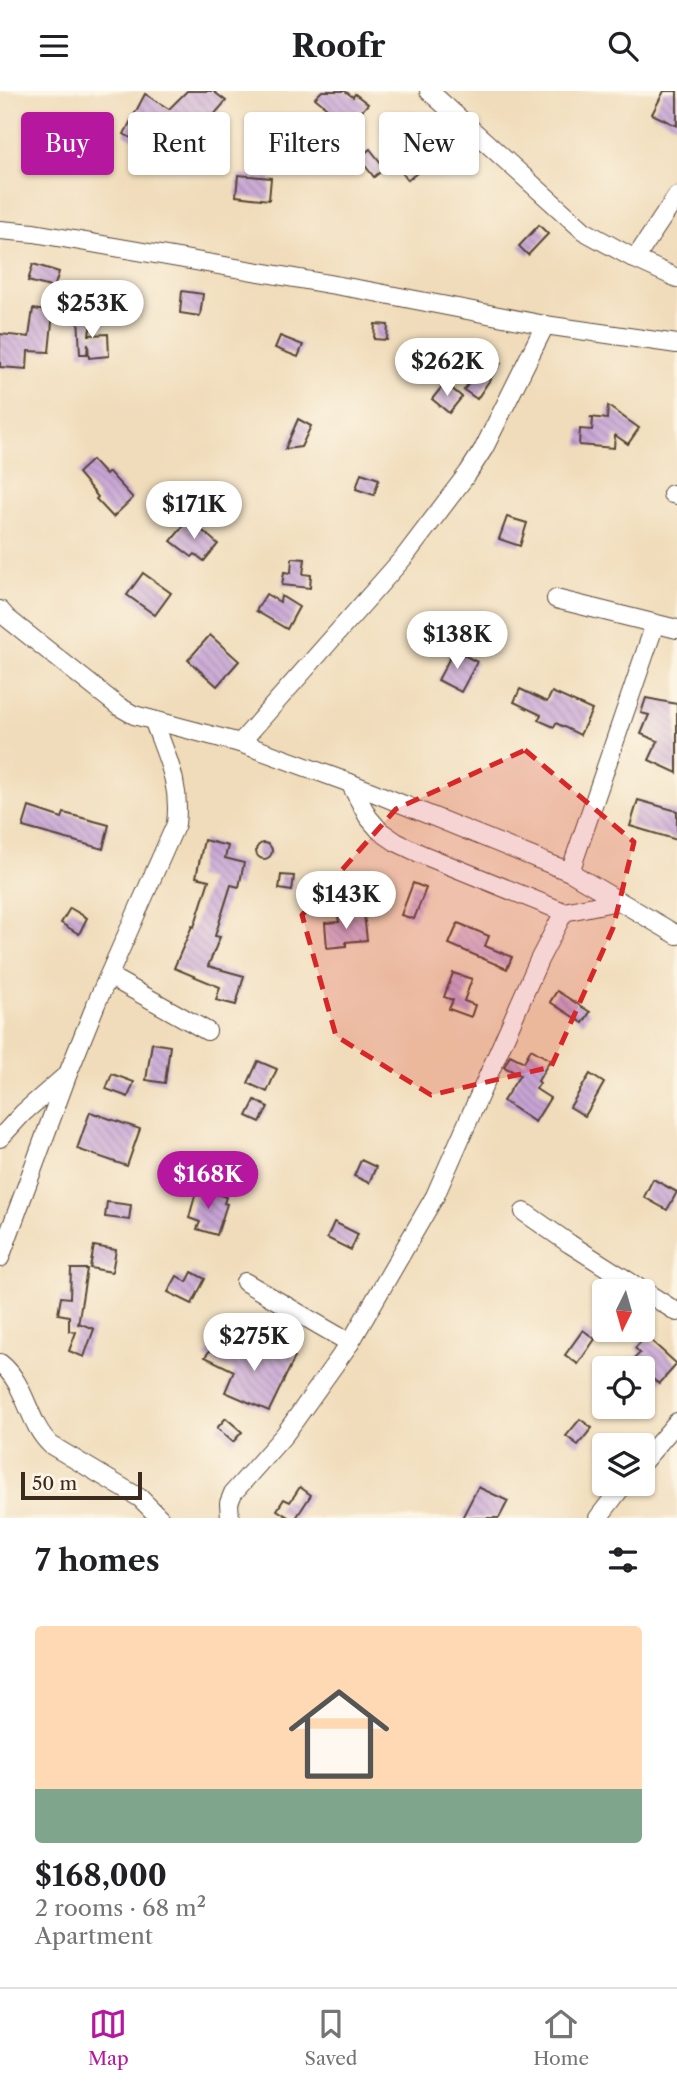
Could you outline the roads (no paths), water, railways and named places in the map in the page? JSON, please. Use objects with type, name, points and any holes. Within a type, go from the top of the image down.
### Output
[{"type":"street","points":[[429,91],[584,231],[677,278]]},
{"type":"street","points":[[635,259],[677,196]]},
{"type":"street","points":[[0,230],[34,233],[329,284],[545,325],[677,344]]},
{"type":"street","points":[[240,743],[405,556],[468,473],[484,448],[545,325]]},
{"type":"street","points":[[556,599],[677,629]]},
{"type":"street","points":[[0,610],[118,706],[154,722],[240,743],[350,783],[570,872],[677,935]]},
{"type":"street","points":[[570,872],[656,624]]},
{"type":"street","points":[[0,1258],[66,1076],[176,824],[179,802],[176,783],[154,722]]},
{"type":"street","points":[[350,783],[368,817],[380,831],[396,842],[564,912],[618,901]]},
{"type":"street","points":[[230,1518],[229,1503],[240,1483],[285,1434],[350,1343],[435,1196],[539,960],[564,912]]},
{"type":"street","points":[[109,976],[207,1031]]},
{"type":"street","points":[[0,1138],[23,1113],[66,1076]]},
{"type":"street","points":[[524,1212],[677,1312]]},
{"type":"street","points":[[244,1282],[350,1343]]},
{"type":"street","points":[[0,1363],[20,1387],[40,1435],[45,1440],[140,1498],[160,1518]]},
{"type":"street","points":[[655,1448],[677,1422]]},
{"type":"street","points":[[598,1518],[615,1496]]}]
